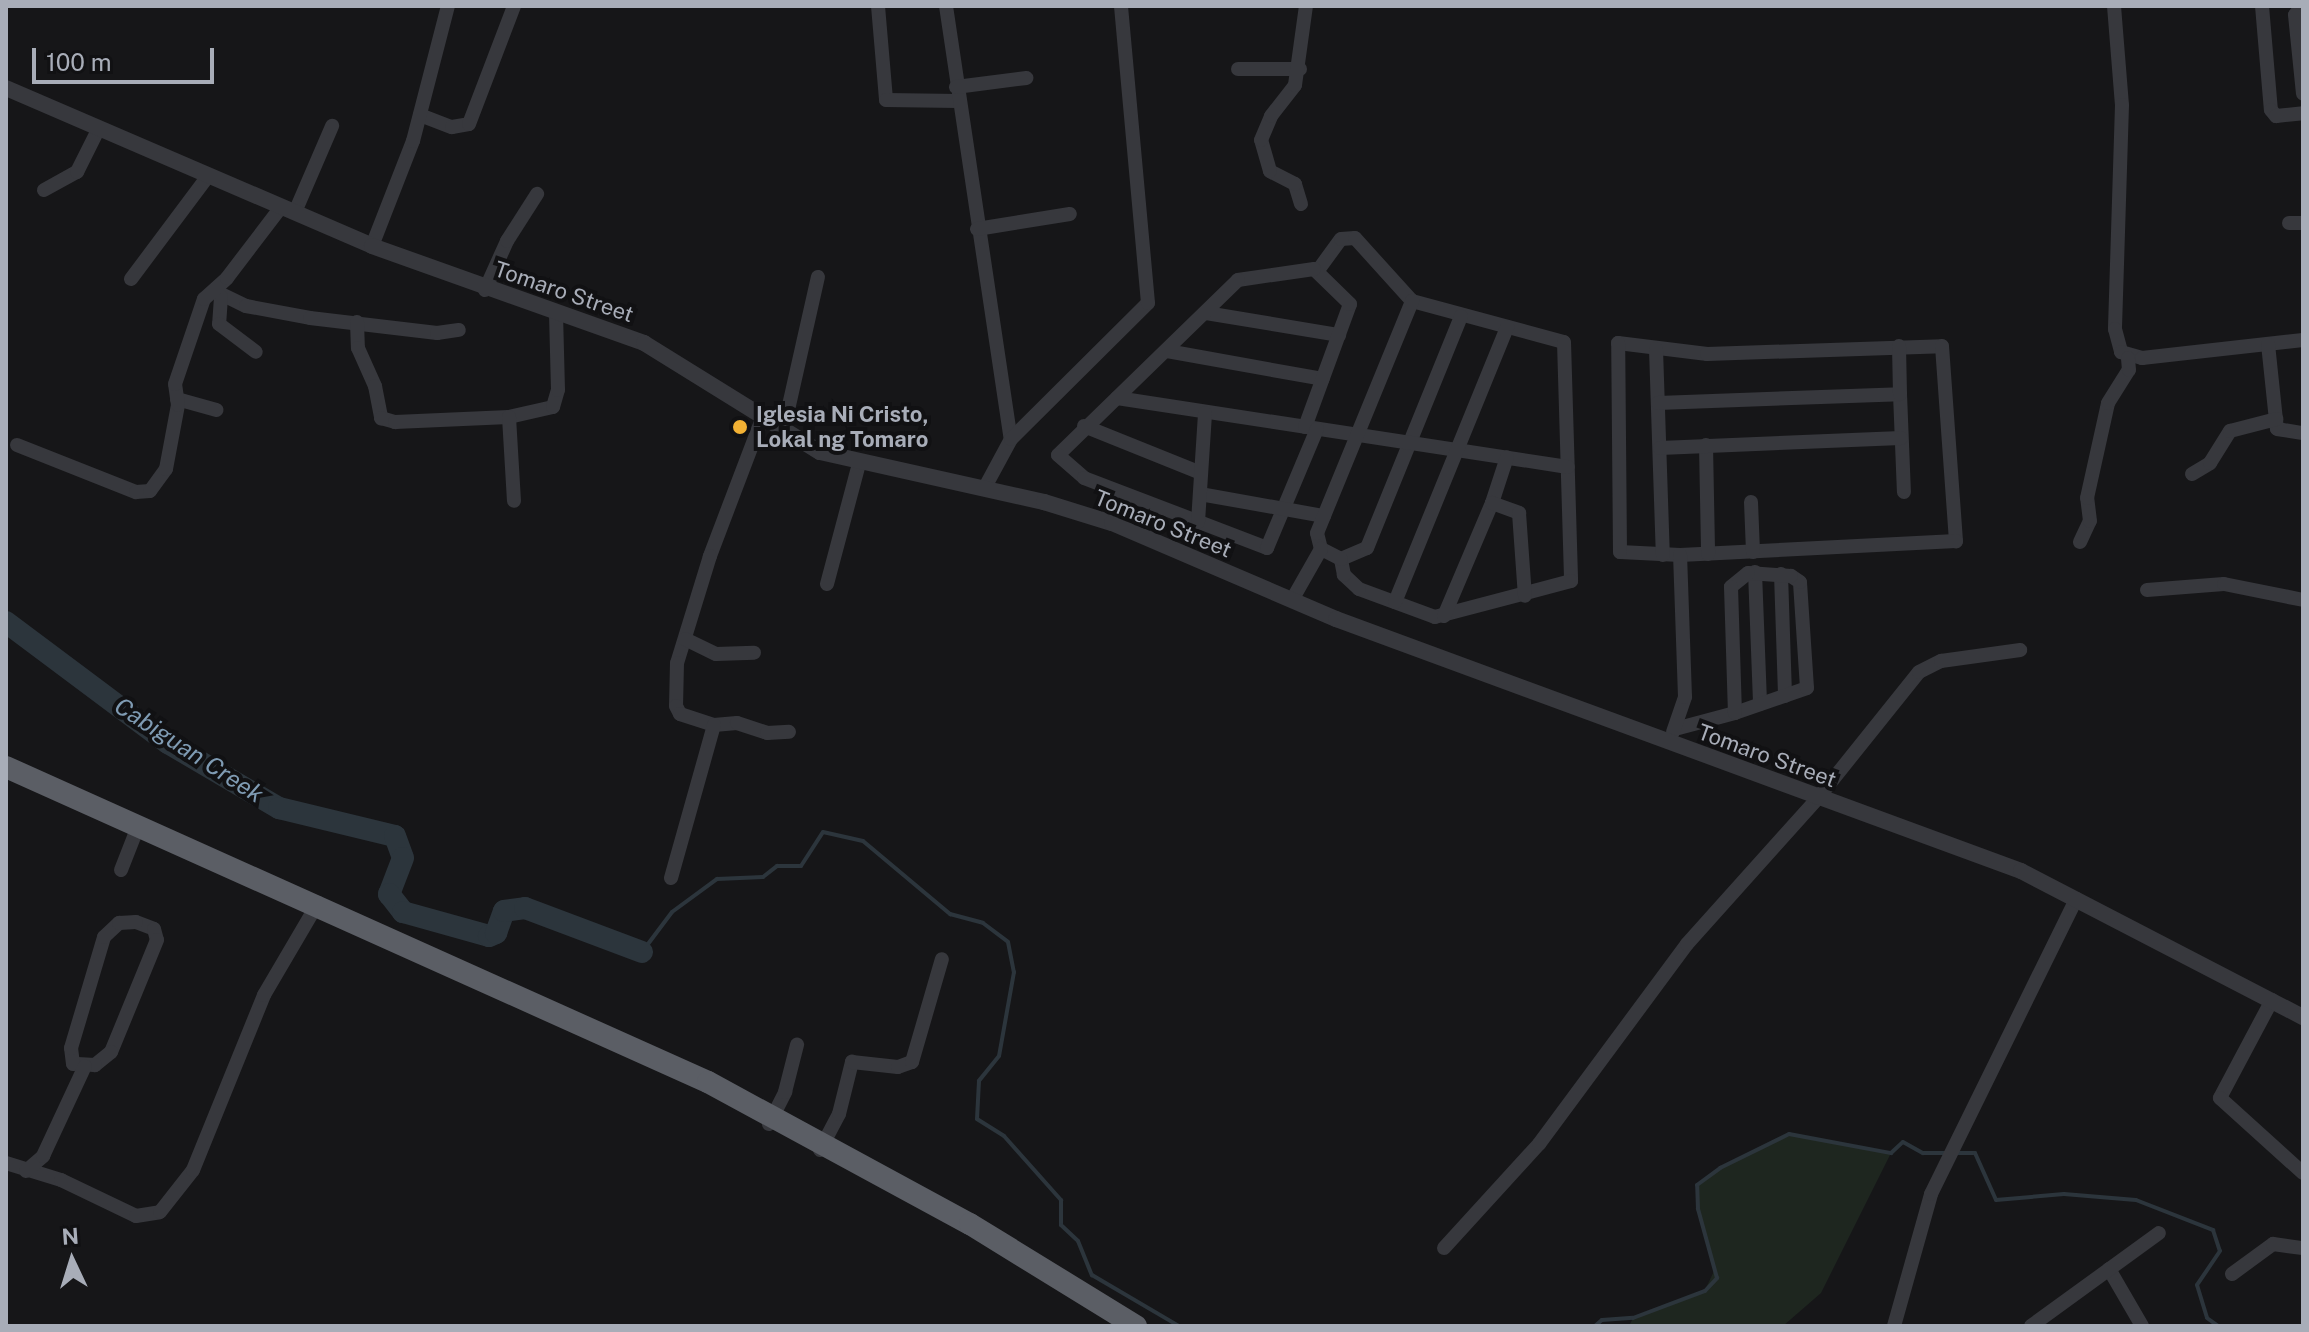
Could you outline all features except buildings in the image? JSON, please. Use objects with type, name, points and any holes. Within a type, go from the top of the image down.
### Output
[{"type":"highway","points":[[6,767],[317,907],[771,1120],[1136,1326]]},
{"type":"highway","points":[[6,777],[137,828]]},
{"type":"highway","points":[[821,1147],[1119,1326]]},
{"type":"street","points":[[372,246],[420,115],[448,6]]},
{"type":"street","points":[[420,115],[452,127],[469,124],[514,6]]},
{"type":"street","points":[[878,6],[886,100],[957,94],[1026,78]]},
{"type":"street","points":[[946,6],[977,229],[1003,358],[1011,439]]},
{"type":"street","points":[[984,489],[1011,439],[1148,303],[1121,6]]},
{"type":"street","points":[[1301,204],[1295,184],[1270,171],[1261,140],[1300,69],[1306,6]]},
{"type":"street","points":[[2080,542],[2090,521],[2087,498],[2108,403],[2129,370],[2128,358],[2121,352],[2115,329],[2122,105],[2114,6]]},
{"type":"street","points":[[2262,6],[2271,110],[2276,116],[2303,113]]},
{"type":"street","points":[[2302,6],[2295,15],[2303,94]]},
{"type":"street","points":[[1238,69],[1300,69]]},
{"type":"street","name":"Tomaro Street","points":[[6,88],[372,246],[485,290],[644,343],[783,432],[859,464],[984,489],[1112,523],[1292,600],[1671,736],[1818,798],[2021,871],[2303,1017]]},
{"type":"street","points":[[17,445],[144,494],[166,469],[177,399],[177,376],[204,299],[218,294],[288,210],[332,126]]},
{"type":"street","points":[[44,190],[77,172],[98,130]]},
{"type":"street","points":[[131,279],[208,176]]},
{"type":"street","points":[[485,290],[507,241],[537,194]]},
{"type":"street","points":[[977,229],[1070,214]]},
{"type":"street","points":[[1319,269],[1349,300],[1287,507],[1267,548],[1067,467],[1060,448],[1167,351],[1238,280],[1319,269],[1341,239],[1355,238],[1412,301],[1564,342],[1573,577],[1567,584],[1444,616],[1395,602],[1351,583],[1341,559],[1321,549],[1316,540],[1412,301]]},
{"type":"street","points":[[783,432],[818,277]]},
{"type":"street","points":[[218,294],[267,311],[437,333],[459,330]]},
{"type":"street","points":[[218,294],[219,324],[256,352]]},
{"type":"street","points":[[1206,313],[1339,335]]},
{"type":"street","points":[[357,322],[358,348],[386,421],[509,417],[553,407],[558,390],[556,314]]},
{"type":"street","points":[[1341,559],[1367,548],[1461,316]]},
{"type":"street","points":[[1395,602],[1461,450],[1507,327]]},
{"type":"street","points":[[2128,358],[2303,340]]},
{"type":"street","points":[[1623,343],[1656,349],[1707,354],[1937,344],[1944,354],[1956,541],[1708,554],[1625,554],[1618,544],[1615,348],[1623,343]]},
{"type":"street","points":[[2268,344],[2280,432],[2303,433]]},
{"type":"street","points":[[1899,346],[1904,492]]},
{"type":"street","points":[[1656,349],[1663,555]]},
{"type":"street","points":[[1167,351],[1323,379]]},
{"type":"street","points":[[1658,403],[1900,394]]},
{"type":"street","points":[[1117,398],[1568,467]]},
{"type":"street","points":[[177,399],[217,410]]},
{"type":"street","points":[[1198,522],[1205,413]]},
{"type":"street","points":[[509,417],[514,501]]},
{"type":"street","points":[[762,419],[677,663],[676,706],[680,714],[714,725],[789,732]]},
{"type":"street","points":[[2192,474],[2210,463],[2230,431],[2276,419]]},
{"type":"street","points":[[1084,426],[1201,473]]},
{"type":"street","points":[[1660,448],[1901,438]]},
{"type":"street","points":[[1706,445],[1708,554]]},
{"type":"street","points":[[1444,616],[1492,503],[1507,457]]},
{"type":"street","points":[[827,584],[859,464]]},
{"type":"street","points":[[1200,494],[1324,516]]},
{"type":"street","points":[[1751,502],[1753,552]]},
{"type":"street","points":[[1492,503],[1519,513],[1525,596]]},
{"type":"street","points":[[1292,600],[1321,549]]},
{"type":"street","points":[[1671,736],[1685,697],[1680,555]]},
{"type":"street","points":[[1755,572],[1760,704]]},
{"type":"street","points":[[1671,736],[1807,688],[1800,582],[1781,574],[1742,574],[1731,587],[1735,713]]},
{"type":"street","points":[[1781,574],[1785,696]]},
{"type":"street","points":[[2147,590],[2224,584],[2303,600]]},
{"type":"street","points":[[685,639],[716,654],[754,653]]},
{"type":"street","points":[[1444,1248],[1539,1144],[1687,944],[1818,798],[1919,672],[1941,661],[2020,650]]},
{"type":"street","points":[[671,878],[714,725]]},
{"type":"street","points":[[121,870],[137,828]]},
{"type":"street","points":[[1894,1326],[1931,1194],[2076,899]]},
{"type":"street","points":[[6,1163],[111,1201],[136,1216],[160,1212],[193,1170],[264,995],[317,907]]},
{"type":"street","points":[[119,923],[149,925],[157,934],[155,949],[111,1052],[101,1062],[85,1066],[73,1064],[70,1053],[104,937],[119,923]]},
{"type":"street","points":[[821,1147],[839,1114],[852,1062],[898,1067],[912,1062],[942,959]]},
{"type":"street","points":[[2272,1000],[2220,1098],[2303,1173]]},
{"type":"street","points":[[771,1120],[797,1045]]},
{"type":"street","points":[[26,1171],[43,1156],[85,1066]]},
{"type":"street","points":[[2031,1326],[2159,1233]]},
{"type":"street","points":[[2232,1274],[2273,1244],[2303,1248]]},
{"type":"street","points":[[2109,1269],[2142,1326]]},
{"type":"shaded area","points":[[1789,1134],[1891,1153],[1821,1293],[1783,1326],[1629,1326],[1633,1318],[1705,1290],[1715,1269],[1698,1209],[1697,1185],[1720,1168]]},
{"type":"waterway","name":"Cabiguan Creek","points":[[6,622],[168,743],[279,808],[395,836],[403,858],[389,894],[403,912],[489,936],[496,933],[504,911],[525,908],[642,952]]},
{"type":"waterway","name":"Cabiguan Creek","points":[[642,952],[672,912],[717,879],[763,877],[777,866],[801,866],[823,832],[863,841],[950,914],[983,923],[1008,942],[1014,972],[999,1056],[979,1081],[977,1119],[1004,1136],[1061,1200],[1061,1225],[1078,1241],[1092,1275],[1179,1326]]},
{"type":"waterway","name":"Cabiguan Creek","points":[[1595,1326],[1602,1320],[1633,1318],[1705,1291],[1717,1278],[1698,1209],[1697,1185],[1720,1168],[1789,1134],[1891,1153],[1903,1142],[1923,1153],[1946,1153]]},
{"type":"waterway","name":"Cabiguan Creek","points":[[1954,1153],[1975,1153],[1996,1200],[2064,1194],[2136,1200],[2213,1230],[2220,1251],[2197,1285],[2207,1318],[2218,1326]]},
{"type":"place","name":"Iglesia Ni Cristo, Lokal ng Tomaro","points":[[740,427]]}]
